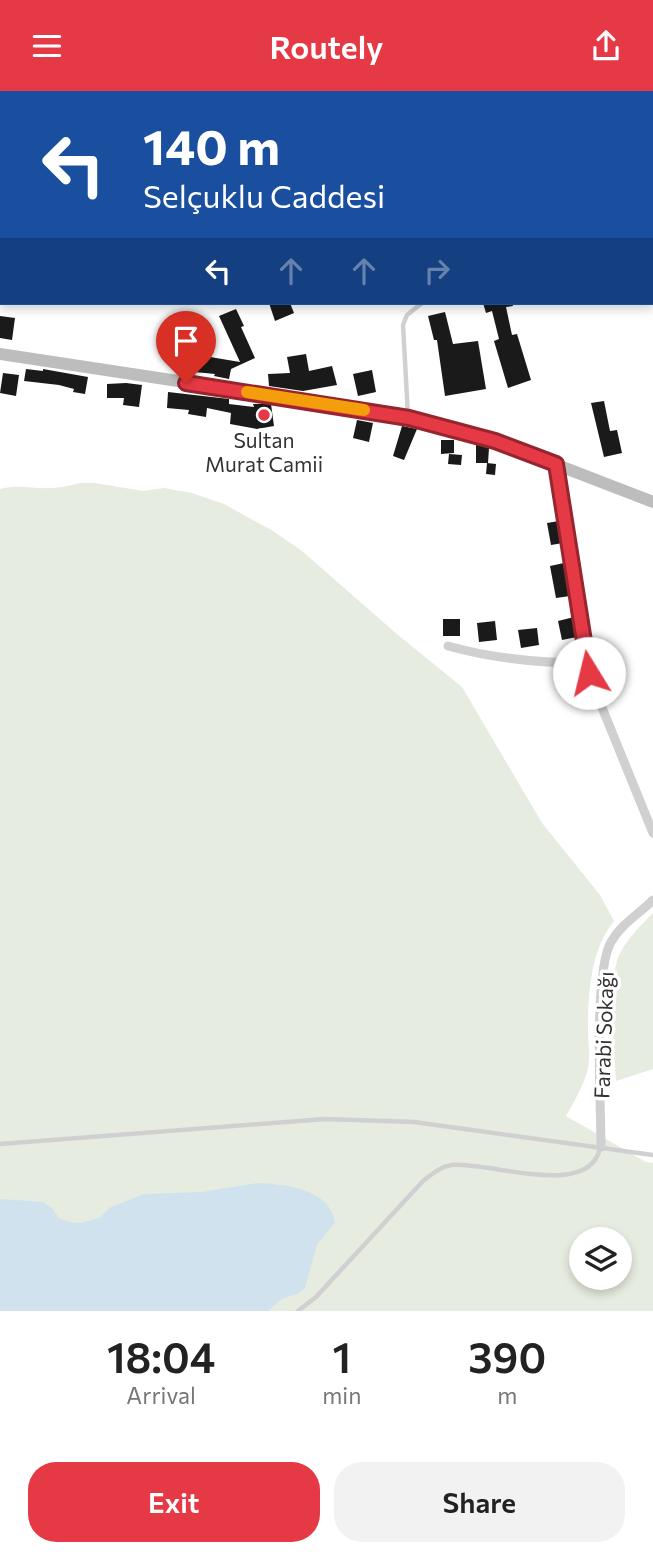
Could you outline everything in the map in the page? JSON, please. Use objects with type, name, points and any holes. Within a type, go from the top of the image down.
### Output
[{"type":"street","points":[[0,354],[409,418],[495,441],[653,502]]},
{"type":"street","points":[[556,464],[594,691],[653,833]]},
{"type":"street","points":[[448,646],[471,653],[522,661],[588,663]]},
{"type":"street","name":"Farabi Sokağı","points":[[601,1147],[601,993],[605,960],[617,933],[653,899]]},
{"type":"lane","points":[[409,418],[403,325],[407,315],[420,305]]},
{"type":"lane","points":[[0,1144],[325,1119],[414,1122],[653,1155]]},
{"type":"lane","points":[[298,1311],[316,1297],[423,1181],[441,1168],[470,1165],[559,1175],[577,1174],[598,1158],[601,1147]]},
{"type":"shaded area","points":[[95,483],[143,491],[164,488],[192,493],[224,504],[273,531],[302,551],[462,687],[542,823],[600,895],[614,921],[600,944],[592,972],[587,1072],[566,1116],[646,1162],[653,1163],[653,1311],[0,1311],[0,489],[55,488]]},
{"type":"shaded area","points":[[653,913],[653,1069],[616,1081],[612,990],[617,961],[627,942]]},
{"type":"water","points":[[257,1183],[293,1187],[316,1195],[325,1202],[335,1222],[317,1245],[305,1288],[282,1299],[268,1311],[0,1311],[0,1199],[43,1202],[52,1208],[59,1218],[80,1223],[99,1218],[109,1208],[144,1194],[202,1192]]},
{"type":"building","points":[[270,305],[291,305],[294,313],[275,321]]},
{"type":"building","points":[[484,305],[513,305],[506,307],[512,335],[517,334],[531,380],[508,388],[494,341],[499,339],[492,311],[486,313]]},
{"type":"building","points":[[236,309],[255,358],[231,369],[229,379],[214,376],[215,374],[184,371],[186,354],[182,355],[178,346],[198,339],[204,356],[240,362],[219,316]]},
{"type":"building","points":[[445,312],[453,344],[478,341],[486,389],[445,396],[437,340],[434,340],[428,316]]},
{"type":"building","points":[[0,316],[15,318],[12,340],[0,338]]},
{"type":"building","points":[[306,354],[309,371],[332,366],[337,385],[303,391],[269,386],[268,374],[290,373],[287,357]]},
{"type":"building","points":[[26,369],[43,369],[88,377],[85,394],[59,385],[24,381]]},
{"type":"building","points":[[372,370],[376,392],[358,396],[353,374]]},
{"type":"building","points":[[3,373],[19,375],[16,396],[0,393]]},
{"type":"building","points":[[107,384],[142,385],[139,407],[123,405],[124,398],[107,398]]},
{"type":"building","points":[[168,392],[229,399],[229,404],[254,407],[253,404],[271,404],[274,426],[257,429],[230,424],[231,413],[207,408],[206,417],[188,414],[189,410],[167,408]]},
{"type":"building","points":[[604,401],[610,431],[617,430],[622,453],[604,457],[591,403]]},
{"type":"building","points":[[357,420],[373,423],[369,442],[353,438]]},
{"type":"building","points":[[402,426],[417,429],[404,460],[393,456]]},
{"type":"building","points":[[441,440],[454,440],[454,453],[441,454]]},
{"type":"building","points":[[476,444],[489,448],[488,463],[476,463]]},
{"type":"building","points":[[449,454],[462,455],[461,465],[448,464]]},
{"type":"building","points":[[487,463],[496,464],[495,475],[486,474]]},
{"type":"building","points":[[559,521],[563,543],[551,545],[547,523]]},
{"type":"building","points":[[564,563],[570,596],[556,598],[550,566]]},
{"type":"building","points":[[574,617],[577,637],[562,640],[558,621]]},
{"type":"building","points":[[443,619],[460,619],[460,636],[443,636]]},
{"type":"building","points":[[495,621],[497,640],[479,642],[477,623]]},
{"type":"building","points":[[537,628],[539,645],[521,648],[518,630]]},
{"type":"slow traffic","points":[[247,392],[364,410]]},
{"type":"place","name":"Sultan Murat Camii","points":[[264,415]]},
{"type":"route","points":[[186,383],[409,418],[495,441],[556,464],[589,673]]}]
